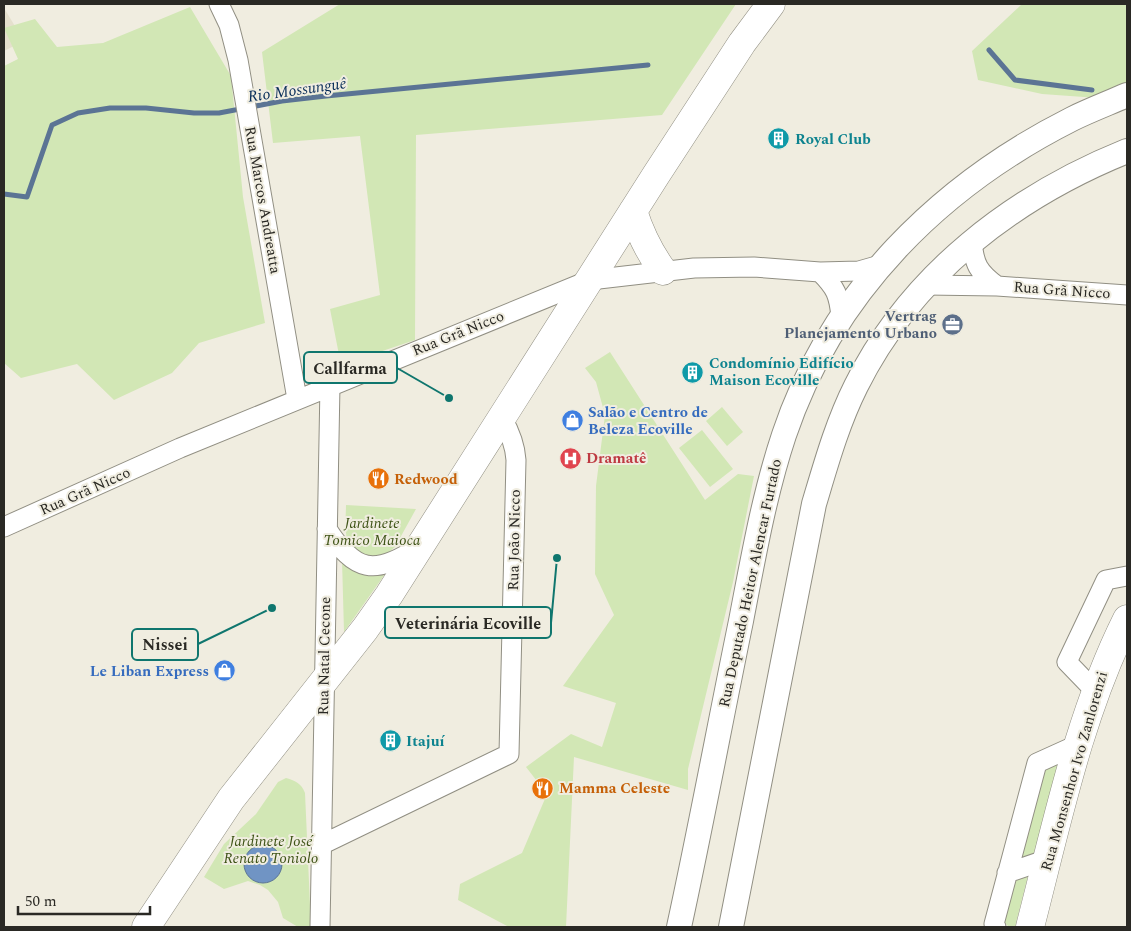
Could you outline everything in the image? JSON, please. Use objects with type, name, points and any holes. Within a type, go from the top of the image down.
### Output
[{"type":"main road","points":[[146,927],[231,799],[370,622],[422,544],[742,43],[771,4]]},
{"type":"main road","points":[[633,211],[643,239],[663,271]]},
{"type":"main road","name":"Rua Monsenhor Ivo Zanlorenzi","points":[[1030,927],[1095,691],[1105,664],[1127,618]]},
{"type":"street","name":"Rua Marcos Andreatta","points":[[219,4],[229,24],[234,41],[245,96],[297,399]]},
{"type":"street","name":"Rua Deputado Heitor Alencar Furtado","points":[[679,927],[762,513],[785,433],[800,393],[821,351],[841,317],[880,265],[920,223],[983,173],[1024,146],[1072,119],[1127,95]]},
{"type":"street","points":[[731,927],[814,504],[844,413],[870,359],[906,308],[926,285],[972,241],[1014,210],[1055,185],[1127,151]]},
{"type":"street","name":"Rua Grã Nicco","points":[[972,241],[973,255],[977,267],[984,276],[997,286]]},
{"type":"street","name":"Rua Grã Nicco","points":[[4,527],[180,448],[590,280],[663,271],[725,267],[820,272],[859,271],[880,265]]},
{"type":"street","points":[[820,272],[836,290],[840,299],[841,317]]},
{"type":"street","name":"Rua Grã Nicco","points":[[926,285],[997,286],[1127,295]]},
{"type":"street","name":"Rua Natal Cecone","points":[[320,927],[330,386]]},
{"type":"street","name":"Rua João Nicco","points":[[321,845],[509,754],[516,460],[511,434],[502,418]]},
{"type":"street","points":[[327,529],[346,556],[367,566],[378,566],[391,562],[422,544]]},
{"type":"street","points":[[1095,691],[1067,662],[1106,580],[1127,576]]},
{"type":"street","points":[[996,927],[994,924],[1037,763],[1079,744]]},
{"type":"street","points":[[1007,873],[1048,859]]},
{"type":"shaded area","points":[[4,8],[24,41],[4,51]]},
{"type":"green space","points":[[340,4],[736,4],[662,115],[416,135],[415,340],[341,365],[330,309],[380,295],[360,136],[273,143],[262,52]]},
{"type":"green space","points":[[1022,4],[1127,4],[1127,91],[1112,99],[1042,94],[978,80],[972,51]]},
{"type":"green space","points":[[190,7],[231,76],[243,197],[265,323],[199,343],[172,373],[114,400],[77,364],[21,378],[4,363],[4,66],[18,59],[4,28],[35,19],[57,47],[103,43]]},
{"type":"green space","points":[[610,352],[705,500],[738,474],[754,476],[733,582],[688,769],[688,790],[574,757],[566,927],[509,927],[458,900],[460,884],[522,853],[547,794],[526,767],[571,734],[602,747],[616,703],[563,686],[614,615],[595,574],[596,486],[605,415],[596,382],[585,368]]},
{"type":"green space","points":[[722,407],[743,432],[727,446],[706,421]]},
{"type":"green space","points":[[702,430],[733,469],[710,487],[679,448]]},
{"type":"green space","name":"Jardinete Tomico Maioca","points":[[346,505],[416,509],[395,547],[383,557],[370,557],[356,553],[348,542],[346,535]]},
{"type":"green space","points":[[342,560],[365,573],[385,574],[344,632]]},
{"type":"green space","points":[[1063,754],[1034,856],[1018,861],[1046,761]]},
{"type":"green space","name":"Jardinete José Renato Toniolo","points":[[286,778],[298,783],[305,793],[311,927],[298,927],[283,918],[278,902],[268,890],[260,885],[248,881],[224,889],[204,877],[224,844],[256,814],[278,782]]},
{"type":"green space","points":[[1029,872],[1015,927],[1009,927],[1004,922],[1015,878]]},
{"type":"water","points":[[263,845],[277,850],[282,864],[277,878],[263,883],[249,878],[244,864],[249,850]]},
{"type":"waterway","name":"Rio Mossunguê","points":[[989,50],[1015,80],[1092,90]]},
{"type":"waterway","name":"Rio Mossunguê","points":[[4,194],[27,197],[52,125],[78,113],[110,108],[146,108],[194,113],[219,113],[282,101],[326,96],[648,65]]},
{"type":"place","name":"Royal Club","points":[[779,139]]},
{"type":"place","name":"Vertrag Planejamento Urbano","points":[[953,325]]},
{"type":"place","name":"Condomínio Edifício Maison Ecoville","points":[[693,372]]},
{"type":"place","name":"Callfarma","points":[[449,398]]},
{"type":"place","name":"Salão e Centro de Beleza Ecoville","points":[[572,421]]},
{"type":"place","name":"Dramatê","points":[[570,458]]},
{"type":"place","name":"Redwood","points":[[378,479]]},
{"type":"place","name":"Veterinária Ecoville","points":[[557,558]]},
{"type":"place","name":"Nissei","points":[[272,608]]},
{"type":"place","name":"Le Liban Express","points":[[225,671]]},
{"type":"place","name":"Itajuí","points":[[390,741]]},
{"type":"place","name":"Mamma Celeste","points":[[543,788]]}]
